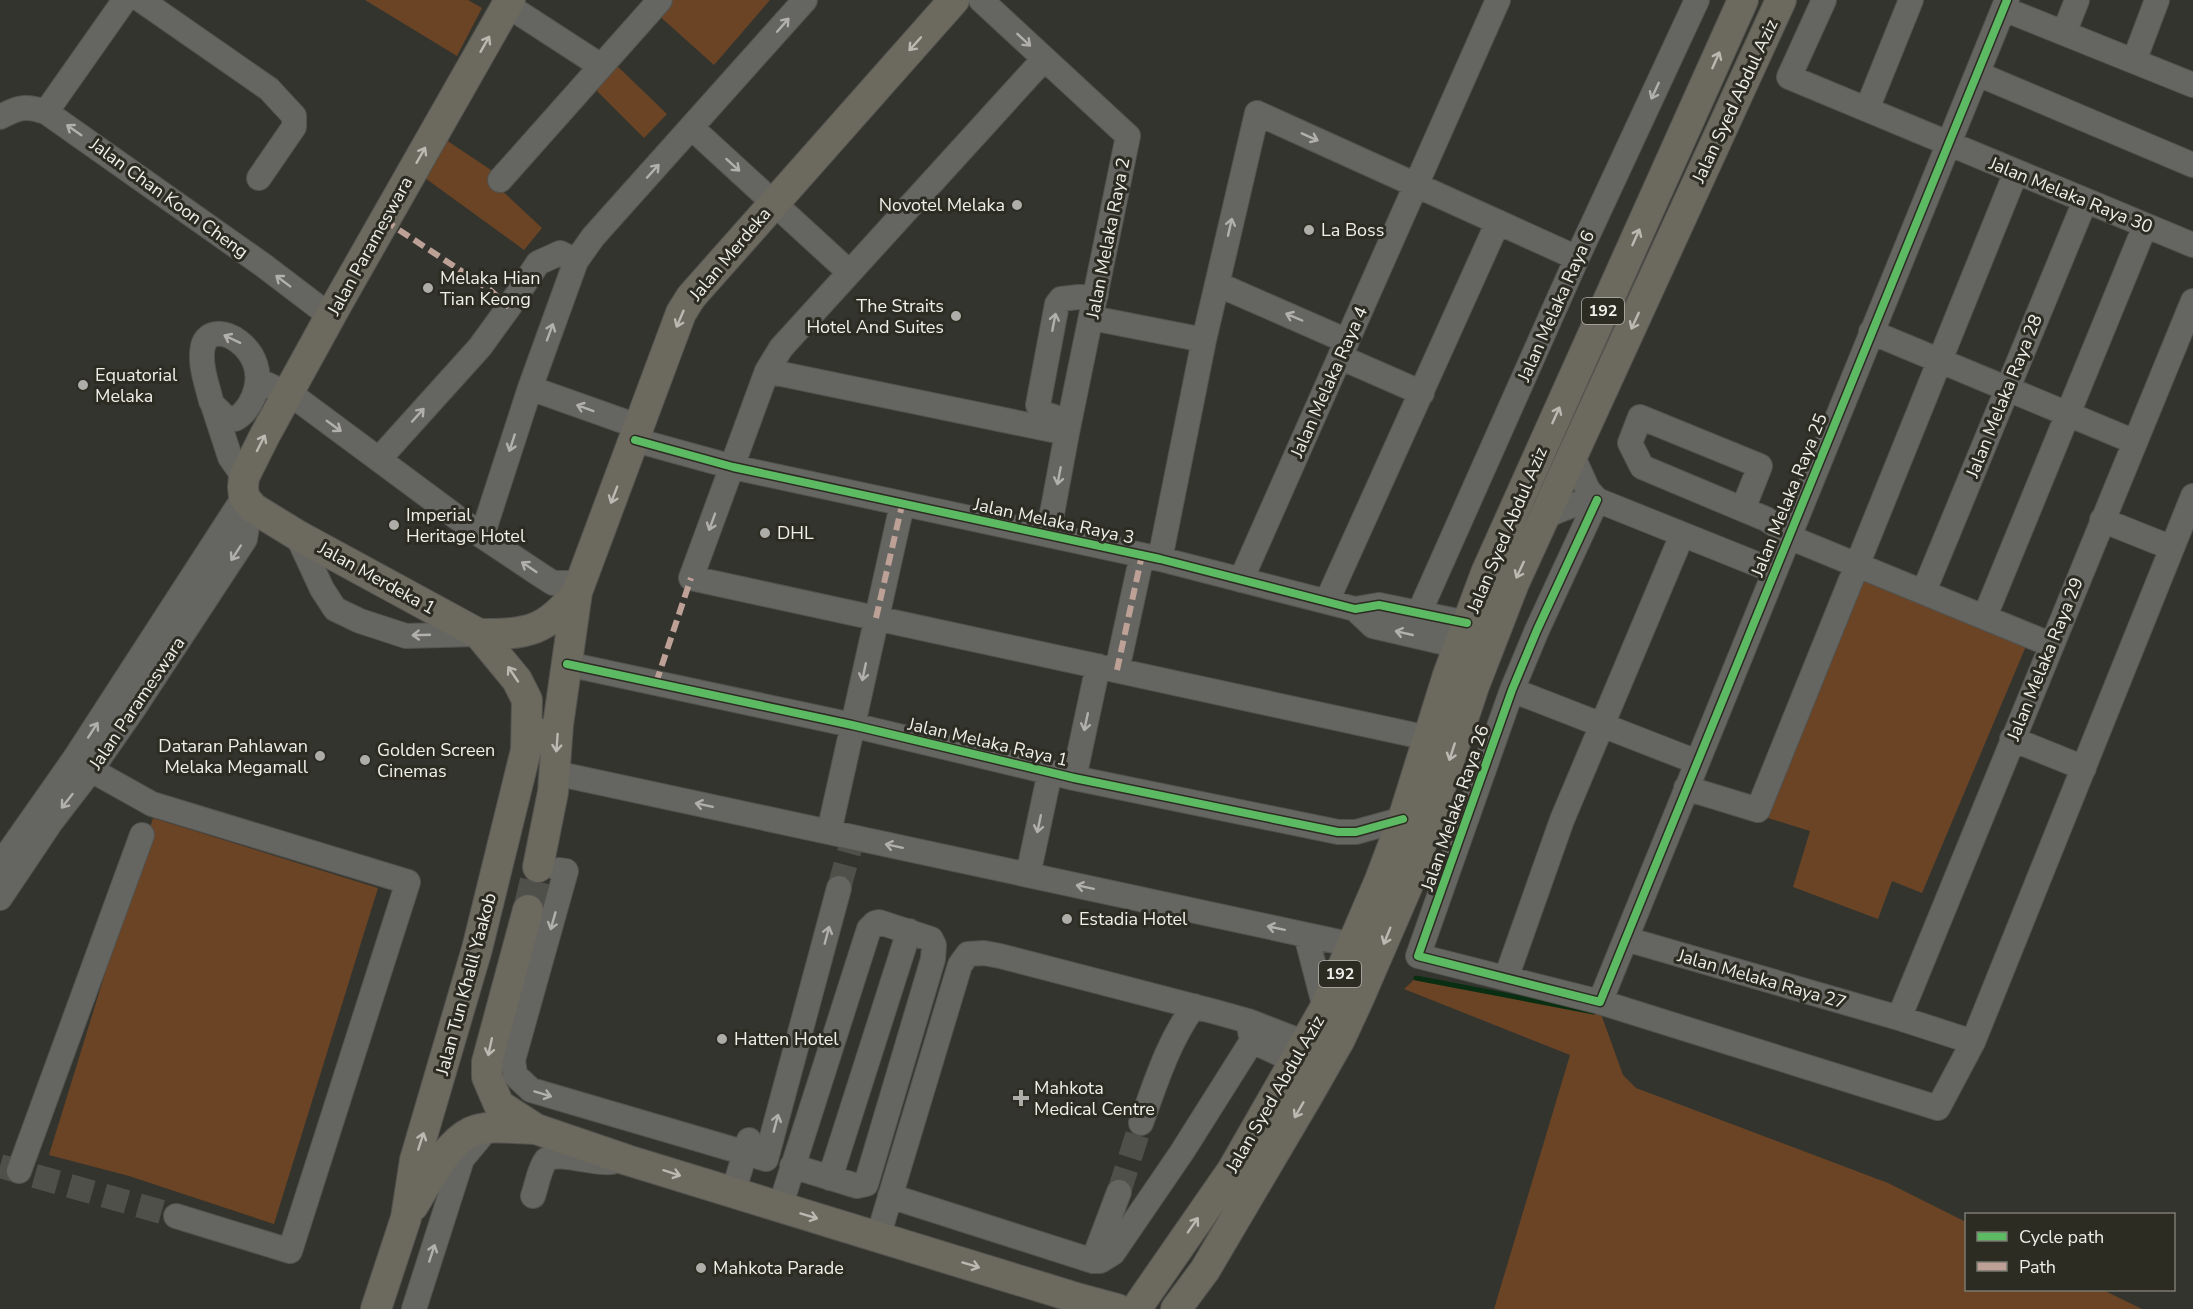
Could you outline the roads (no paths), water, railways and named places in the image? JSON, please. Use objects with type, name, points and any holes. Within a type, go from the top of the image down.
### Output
[{"type":"main road","name":"Jalan Merdeka","points":[[567,664],[579,588],[681,313],[691,297],[773,202],[954,0]]},
{"type":"main road","name":"Jalan Syed Abdul Aziz","points":[[1136,1309],[1233,1169],[1325,1008],[1380,880],[1403,819],[1463,634],[1486,573],[1743,0]]},
{"type":"main road","name":"Jalan Syed Abdul Aziz","points":[[1176,1309],[1205,1270],[1340,1039],[1381,952],[1407,887],[1492,636],[1781,0]]},
{"type":"main road","name":"Jalan Parameswara","points":[[244,487],[288,393],[330,316],[508,3]]},
{"type":"main road","points":[[244,487],[253,508],[286,528]]},
{"type":"main road","name":"Jalan Merdeka 1","points":[[286,528],[479,634],[512,672],[526,700],[526,750]]},
{"type":"main road","name":"Jalan Merdeka 1","points":[[479,634],[512,634],[529,631],[562,612],[579,588]]},
{"type":"main road","points":[[526,750],[567,664]]},
{"type":"main road","points":[[547,860],[558,725],[567,664]]},
{"type":"main road","name":"Jalan Tun Khalil Yaakob","points":[[378,1303],[405,1218],[415,1160],[477,950],[526,750]]},
{"type":"main road","points":[[505,835],[514,824],[524,820],[534,822],[541,829],[547,860]]},
{"type":"main road","points":[[528,910],[513,1012],[487,1062],[487,1077],[499,1105],[536,1129],[627,1160],[1002,1275],[1068,1304],[1118,1309]]},
{"type":"main road","name":"Jalan Tun Khalil Yaakob","points":[[405,1218],[438,1164],[457,1143],[471,1132],[487,1129],[536,1129]]},
{"type":"main road","points":[[1202,1309],[1200,1293],[1205,1270]]},
{"type":"main road","points":[[1068,1304],[1126,1294],[1160,1273]]},
{"type":"street","points":[[46,112],[126,0]]},
{"type":"street","points":[[141,0],[268,88],[294,116],[294,127],[260,178]]},
{"type":"street","points":[[500,180],[660,0]]},
{"type":"street","points":[[482,536],[530,387],[576,261],[593,237],[805,0]]},
{"type":"street","name":"Jalan Melaka Raya 2","points":[[981,0],[1128,136],[1047,536]]},
{"type":"street","name":"Jalan Melaka Raya 4","points":[[1241,580],[1498,0]]},
{"type":"street","name":"Jalan Melaka Raya 6","points":[[1419,613],[1577,258],[1697,0]]},
{"type":"street","name":"Jalan Melaka Raya 30","points":[[1824,0],[1789,77],[2193,245]]},
{"type":"street","points":[[1867,109],[1911,0]]},
{"type":"street","points":[[2064,33],[2077,0]]},
{"type":"street","points":[[2134,61],[2157,0]]},
{"type":"street","points":[[508,3],[601,66]]},
{"type":"street","points":[[2005,4],[2064,33],[2193,85]]},
{"type":"street","name":"Jalan Melaka Raya 25","points":[[1600,1002],[2005,4]]},
{"type":"street","points":[[1044,59],[781,348],[767,371],[691,578],[1428,738]]},
{"type":"street","points":[[1978,74],[2193,165]]},
{"type":"street","name":"Jalan Chan Koon Cheng","points":[[0,117],[15,108],[31,107],[46,112],[249,255],[330,316]]},
{"type":"street","points":[[1074,778],[1107,668],[1151,557],[1257,113],[1577,258]]},
{"type":"street","points":[[692,128],[849,272]]},
{"type":"street","points":[[1686,788],[1758,810],[2016,172]]},
{"type":"street","name":"Jalan Melaka Raya 28","points":[[1924,591],[2085,201]]},
{"type":"street","points":[[1327,601],[1498,222]]},
{"type":"street","points":[[1984,616],[2145,226]]},
{"type":"street","points":[[379,459],[480,347],[538,263],[560,252],[576,261]]},
{"type":"street","points":[[1217,284],[1344,349],[1422,393]]},
{"type":"street","points":[[1068,428],[1043,413],[1038,405],[1057,304],[1061,298],[1204,340]]},
{"type":"street","name":"Jalan Melaka Raya 29","points":[[1899,1018],[2193,301]]},
{"type":"street","points":[[1871,332],[2135,442]]},
{"type":"street","points":[[213,405],[225,417],[235,419],[243,415],[255,393],[258,380],[256,362],[244,346],[229,335],[214,334],[206,339],[202,356],[213,405],[230,457],[244,487]]},
{"type":"street","points":[[1046,361],[1081,368]]},
{"type":"street","points":[[767,371],[1068,428]]},
{"type":"street","points":[[258,380],[288,393],[379,459],[412,474],[445,498],[482,536],[553,583],[579,588]]},
{"type":"street","name":"Jalan Melaka Raya 3","points":[[530,387],[638,433],[733,467],[1151,557],[1355,609],[1379,605],[1419,613],[1463,634]]},
{"type":"street","points":[[1743,509],[1760,466],[1640,417],[1630,443],[1642,467],[1766,519],[1801,542],[2052,645]]},
{"type":"street","points":[[1573,457],[1588,490],[1597,500],[1774,571]]},
{"type":"street","name":"Jalan Parameswara","points":[[0,898],[51,822],[244,487]]},
{"type":"street","points":[[1973,1042],[2193,496]]},
{"type":"street","points":[[1545,517],[1566,506],[1597,500]]},
{"type":"street","name":"Jalan Melaka Raya 26","points":[[1597,500],[1512,690],[1418,956],[1600,1002],[1938,1108],[1973,1042]]},
{"type":"street","points":[[829,832],[902,505]]},
{"type":"street","points":[[2102,520],[2172,548]]},
{"type":"street","points":[[286,528],[335,609],[360,621],[406,636],[479,634]]},
{"type":"street","points":[[1506,978],[1562,820],[1682,535]]},
{"type":"street","points":[[1355,609],[1373,626],[1463,634]]},
{"type":"street","name":"Jalan Melaka Raya 1","points":[[567,664],[852,725],[1074,778],[1338,832],[1356,832],[1403,819]]},
{"type":"street","points":[[1512,690],[1697,762]]},
{"type":"street","points":[[2012,739],[2084,768]]},
{"type":"street","points":[[83,764],[152,804],[408,882],[290,1251],[176,1216]]},
{"type":"street","name":"Jalan Parameswara","points":[[0,865],[83,764]]},
{"type":"street","points":[[1028,875],[1050,772]]},
{"type":"street","points":[[555,773],[589,789],[829,832],[853,841],[1028,875],[1353,945]]},
{"type":"street","points":[[19,1171],[142,835]]},
{"type":"street","points":[[547,860],[566,871],[513,1012],[515,1075],[531,1090],[747,1146],[766,1159],[839,888]]},
{"type":"street","points":[[780,1207],[792,1166],[869,928],[872,924],[879,922],[931,939],[934,945],[933,959],[866,1184],[857,1186],[792,1166]]},
{"type":"street","points":[[830,1178],[909,931]]},
{"type":"street","points":[[1306,935],[1325,1008]]},
{"type":"street","name":"Jalan Melaka Raya 27","points":[[1626,939],[1899,1018],[1973,1042]]},
{"type":"street","points":[[878,1237],[960,966],[968,954],[984,952],[1194,1006],[1300,1052]]},
{"type":"street","points":[[1140,1123],[1167,1053],[1179,1028],[1194,1006]]},
{"type":"street","points":[[890,1196],[1093,1261],[1100,1261],[1113,1253],[1176,1161],[1250,1031]]},
{"type":"street","points":[[378,1303],[415,1309],[462,1160],[487,1129]]},
{"type":"street","points":[[733,1193],[747,1146]]},
{"type":"street","points":[[533,1196],[546,1161],[551,1157],[560,1156],[607,1163],[627,1160]]},
{"type":"street","points":[[1093,1261],[1119,1192]]},
{"type":"waterway","points":[[1416,978],[1594,1012]]},
{"type":"tunnel","points":[[839,888],[851,845]]},
{"type":"tunnel","points":[[528,910],[538,867]]},
{"type":"tunnel","points":[[1119,1192],[1141,1123]]},
{"type":"tunnel","points":[[0,1166],[176,1216]]},
{"type":"place","name":"Novotel Melaka","points":[[1017,205]]},
{"type":"place","name":"La Boss","points":[[1309,230]]},
{"type":"place","name":"Melaka Hian Tian Keong","points":[[428,288]]},
{"type":"place","name":"The Straits Hotel And Suites","points":[[956,316]]},
{"type":"place","name":"Equatorial Melaka","points":[[83,385]]},
{"type":"place","name":"Imperial Heritage Hotel","points":[[394,525]]},
{"type":"place","name":"DHL","points":[[765,533]]},
{"type":"place","name":"Dataran Pahlawan Melaka Megamall","points":[[320,756]]},
{"type":"place","name":"Golden Screen Cinemas","points":[[365,760]]},
{"type":"place","name":"Estadia Hotel","points":[[1067,919]]},
{"type":"place","name":"Hatten Hotel","points":[[722,1039]]},
{"type":"place","name":"Mahkota Medical Centre","points":[[1021,1098]]},
{"type":"place","name":"Mahkota Parade","points":[[701,1268]]}]
